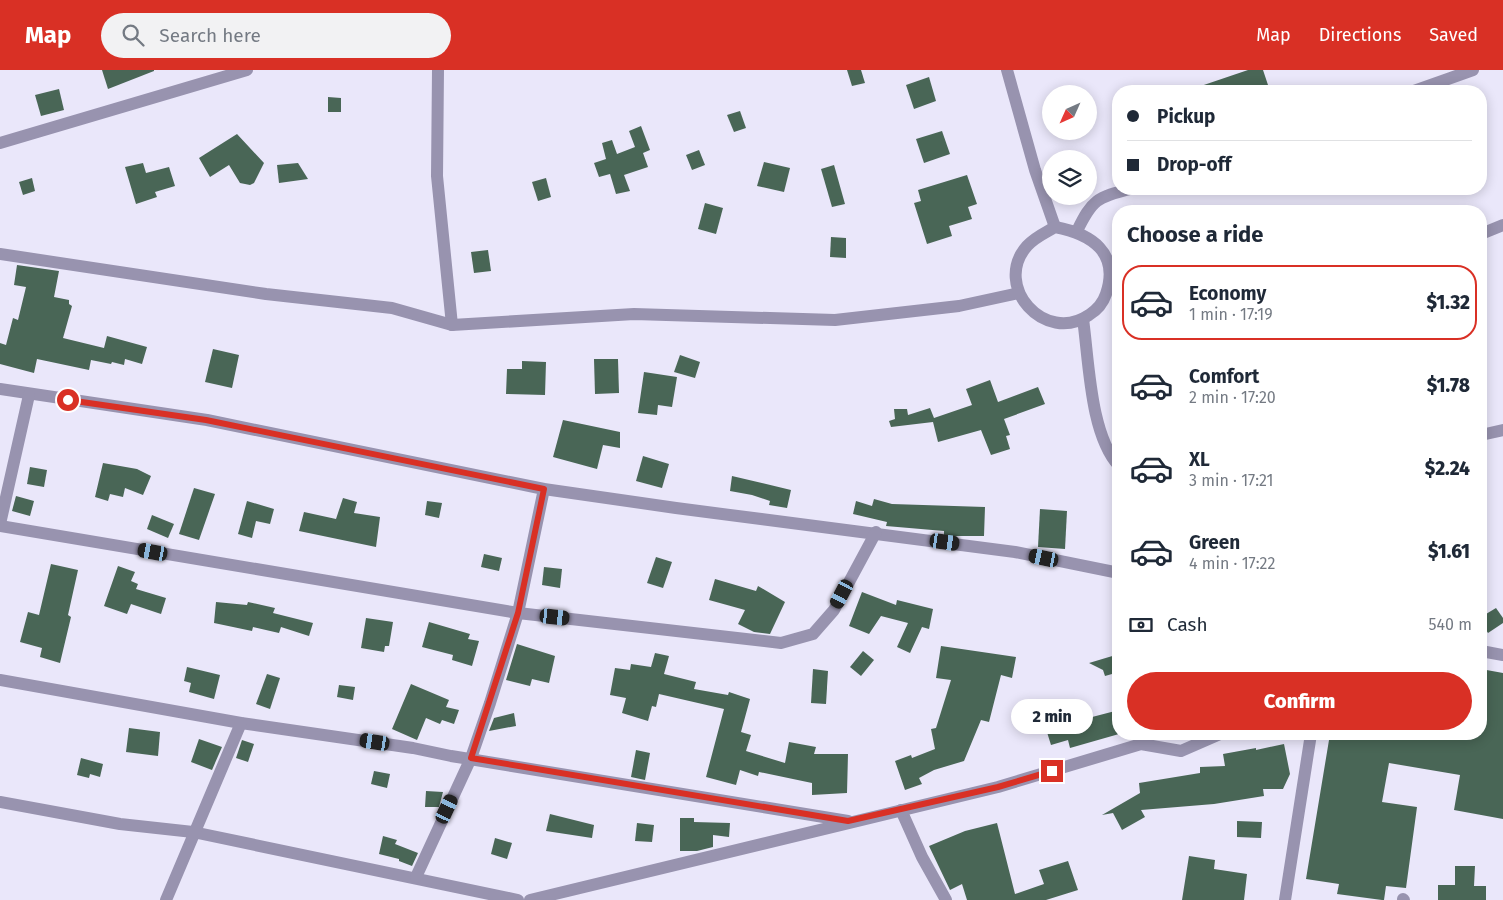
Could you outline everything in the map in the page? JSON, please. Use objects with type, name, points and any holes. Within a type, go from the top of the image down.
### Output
[{"type":"street","points":[[0,143],[247,70]]},
{"type":"street","points":[[438,70],[437,176],[452,325]]},
{"type":"street","points":[[1006,70],[1035,170],[1055,227]]},
{"type":"street","points":[[1431,85],[1472,70]]},
{"type":"street","points":[[1077,231],[1095,202],[1103,196],[1112,194]]},
{"type":"street","points":[[1487,232],[1503,225]]},
{"type":"street","points":[[1112,278],[1102,252],[1089,237],[1077,231],[1055,227],[1037,236],[1026,247],[1018,261],[1016,277],[1019,293],[1027,306],[1038,316],[1053,322],[1068,323],[1083,319],[1096,310],[1112,289]]},
{"type":"street","points":[[0,254],[266,294],[392,308],[452,325],[634,314],[835,320],[960,306],[1019,293]]},
{"type":"street","points":[[1083,319],[1098,426],[1112,459]]},
{"type":"street","points":[[0,389],[29,395],[206,420],[544,489],[1015,552],[1112,572]]},
{"type":"street","points":[[29,395],[0,525],[518,613],[781,643],[813,634],[834,610],[876,532]]},
{"type":"street","points":[[1487,434],[1503,430]]},
{"type":"street","points":[[416,877],[471,758],[518,613],[544,489]]},
{"type":"street","points":[[1487,651],[1503,654]]},
{"type":"street","points":[[0,680],[241,722],[848,821]]},
{"type":"street","points":[[166,900],[193,832],[241,722]]},
{"type":"street","points":[[530,900],[848,821],[998,787],[1141,744],[1180,751],[1206,740]]},
{"type":"street","points":[[1285,900],[1310,740]]},
{"type":"street","points":[[0,802],[120,824],[193,832],[416,877],[518,900]]},
{"type":"street","points":[[901,810],[922,857],[946,900]]},
{"type":"building","points":[[102,70],[154,70],[154,71],[108,89]]},
{"type":"building","points":[[847,70],[861,70],[865,83],[852,86]]},
{"type":"building","points":[[1248,70],[1263,70],[1268,85],[1204,85]]},
{"type":"building","points":[[929,77],[936,101],[914,109],[906,85]]},
{"type":"building","points":[[59,89],[64,110],[41,116],[35,95]]},
{"type":"building","points":[[328,97],[341,98],[341,112],[328,112]]},
{"type":"building","points":[[740,111],[746,128],[734,132],[727,115]]},
{"type":"building","points":[[641,126],[650,150],[643,153],[648,167],[624,175],[630,191],[616,194],[610,174],[599,177],[594,163],[606,159],[602,143],[612,140],[617,154],[635,147],[629,131]]},
{"type":"building","points":[[942,131],[950,154],[924,163],[916,139]]},
{"type":"building","points":[[237,134],[264,163],[254,183],[250,185],[240,183],[229,165],[210,177],[199,158]]},
{"type":"building","points":[[699,150],[705,165],[692,170],[686,155]]},
{"type":"building","points":[[764,162],[790,168],[784,192],[757,186]]},
{"type":"building","points":[[143,163],[146,173],[169,167],[175,186],[155,192],[157,197],[136,204],[125,167]]},
{"type":"building","points":[[298,163],[308,179],[279,183],[277,165]]},
{"type":"building","points":[[834,165],[845,204],[832,207],[821,169]]},
{"type":"building","points":[[967,175],[977,204],[968,207],[972,219],[949,226],[952,236],[927,244],[914,203],[921,201],[918,190]]},
{"type":"building","points":[[32,178],[35,191],[23,195],[19,182]]},
{"type":"building","points":[[546,178],[551,197],[538,201],[532,182]]},
{"type":"building","points":[[705,203],[723,208],[716,234],[698,229]]},
{"type":"building","points":[[831,237],[846,238],[846,258],[830,257]]},
{"type":"building","points":[[488,250],[491,271],[474,273],[471,252]]},
{"type":"building","points":[[17,265],[59,271],[54,297],[69,300],[69,304],[72,306],[63,338],[104,348],[107,336],[147,347],[142,364],[125,359],[124,365],[91,360],[89,370],[37,359],[34,373],[0,364],[0,343],[6,345],[13,318],[18,320],[26,287],[14,285]]},
{"type":"building","points":[[213,349],[239,355],[232,388],[205,382]]},
{"type":"building","points":[[680,355],[700,362],[695,378],[674,372]]},
{"type":"building","points":[[594,359],[618,359],[619,393],[595,394]]},
{"type":"building","points":[[522,361],[546,362],[545,395],[506,394],[507,369],[522,369]]},
{"type":"building","points":[[644,372],[677,377],[672,407],[658,405],[657,415],[638,413]]},
{"type":"building","points":[[990,380],[998,402],[1038,387],[1045,404],[1004,419],[1010,435],[1006,436],[1010,449],[991,455],[981,430],[938,442],[933,422],[891,427],[889,421],[895,419],[894,409],[907,409],[908,415],[930,408],[934,418],[972,405],[966,389]]},
{"type":"building","points":[[563,420],[620,432],[620,448],[603,445],[597,469],[553,457]]},
{"type":"building","points":[[643,456],[669,464],[662,488],[636,481]]},
{"type":"building","points":[[103,463],[137,469],[151,476],[143,495],[125,488],[123,497],[110,494],[108,501],[95,497]]},
{"type":"building","points":[[30,467],[47,470],[44,487],[27,484]]},
{"type":"building","points":[[732,476],[791,490],[787,508],[769,505],[770,501],[752,495],[730,491]]},
{"type":"building","points":[[194,488],[215,494],[199,540],[179,534]]},
{"type":"building","points":[[16,496],[34,501],[30,516],[12,511]]},
{"type":"building","points":[[343,498],[357,502],[354,513],[380,517],[376,547],[299,531],[304,512],[336,519]]},
{"type":"building","points":[[874,499],[892,504],[985,507],[984,536],[951,536],[944,535],[944,531],[886,526],[887,522],[853,514],[856,501],[872,506]]},
{"type":"building","points":[[247,501],[274,509],[270,524],[256,521],[252,538],[238,534]]},
{"type":"building","points":[[427,501],[442,503],[439,518],[425,515]]},
{"type":"building","points":[[1040,509],[1067,511],[1065,549],[1038,547]]},
{"type":"building","points":[[152,515],[174,524],[168,538],[147,529]]},
{"type":"building","points":[[484,554],[502,558],[499,571],[481,567]]},
{"type":"building","points":[[656,557],[672,562],[663,588],[647,583]]},
{"type":"building","points":[[51,564],[78,570],[68,615],[71,617],[60,663],[40,657],[42,648],[20,642],[28,612],[39,615]]},
{"type":"building","points":[[118,566],[135,572],[131,581],[138,584],[136,589],[166,598],[161,614],[131,604],[127,614],[104,606]]},
{"type":"building","points":[[544,567],[562,569],[560,588],[542,585]]},
{"type":"building","points":[[715,579],[756,591],[758,586],[785,602],[770,634],[754,632],[738,624],[745,610],[709,600]]},
{"type":"building","points":[[862,592],[896,605],[897,600],[933,609],[929,629],[922,627],[910,653],[897,647],[908,623],[881,616],[869,634],[849,626]]},
{"type":"building","points":[[216,602],[247,605],[248,602],[275,608],[273,613],[313,623],[309,636],[281,627],[279,633],[253,627],[252,631],[214,623]]},
{"type":"building","points":[[1496,608],[1503,618],[1503,623],[1488,633],[1487,632],[1487,613]]},
{"type":"building","points":[[366,618],[393,622],[389,646],[385,646],[384,652],[361,648]]},
{"type":"building","points":[[429,622],[470,634],[468,639],[479,641],[472,666],[452,660],[453,655],[422,647]]},
{"type":"building","points":[[517,644],[555,656],[549,683],[532,679],[530,686],[506,680]]},
{"type":"building","points":[[941,646],[1016,657],[1012,678],[1001,675],[989,722],[981,720],[964,761],[934,770],[919,778],[922,784],[905,790],[895,761],[911,755],[912,758],[935,749],[931,729],[936,728],[951,680],[936,678]]},
{"type":"building","points":[[863,651],[874,660],[861,676],[850,667]]},
{"type":"building","points":[[655,653],[669,656],[664,674],[696,682],[694,689],[728,695],[729,692],[750,699],[741,732],[751,735],[746,751],[785,763],[789,742],[816,747],[814,754],[848,754],[847,793],[812,795],[812,783],[759,772],[758,776],[740,770],[736,785],[706,777],[724,709],[659,694],[656,707],[652,706],[648,721],[622,713],[626,698],[610,695],[615,668],[630,670],[631,664],[651,667]]},
{"type":"building","points":[[1112,656],[1112,674],[1105,676],[1103,670],[1089,663]]},
{"type":"building","points":[[187,667],[220,675],[214,699],[189,692],[191,683],[184,681]]},
{"type":"building","points":[[813,669],[828,671],[826,704],[811,703]]},
{"type":"building","points":[[1487,670],[1503,673],[1503,819],[1454,810],[1460,775],[1389,763],[1382,802],[1417,807],[1406,888],[1386,886],[1384,900],[1382,900],[1337,894],[1339,884],[1306,879],[1329,740],[1487,740]]},
{"type":"building","points":[[267,674],[280,678],[270,709],[256,704]]},
{"type":"building","points":[[411,684],[449,700],[446,707],[459,710],[454,724],[442,720],[440,724],[426,718],[417,740],[392,729]]},
{"type":"building","points":[[339,685],[355,687],[353,700],[337,697]]},
{"type":"building","points":[[1112,712],[1112,736],[1070,748],[1068,740],[1051,745],[1046,729]]},
{"type":"building","points":[[514,713],[516,726],[489,731],[494,718]]},
{"type":"building","points":[[129,728],[160,732],[158,756],[126,752]]},
{"type":"building","points":[[199,739],[222,747],[212,770],[191,762]]},
{"type":"building","points":[[242,740],[254,744],[248,762],[236,758]]},
{"type":"building","points":[[1284,744],[1290,774],[1283,789],[1263,789],[1264,796],[1214,804],[1141,810],[1145,817],[1122,830],[1113,813],[1102,815],[1140,793],[1139,783],[1200,773],[1200,767],[1225,766],[1223,754]]},
{"type":"building","points":[[636,750],[650,753],[645,780],[631,777]]},
{"type":"building","points":[[81,758],[103,764],[100,777],[90,774],[89,778],[77,775]]},
{"type":"building","points":[[374,771],[390,774],[387,788],[371,784]]},
{"type":"building","points":[[426,791],[443,792],[439,807],[425,807]]},
{"type":"building","points":[[550,814],[594,825],[592,838],[546,831]]},
{"type":"building","points":[[680,818],[694,818],[694,822],[730,823],[729,837],[713,835],[713,847],[697,851],[680,851]]},
{"type":"building","points":[[1237,821],[1262,822],[1261,838],[1237,837]]},
{"type":"building","points":[[637,823],[654,825],[652,842],[635,841]]},
{"type":"building","points":[[997,823],[1015,894],[1044,884],[1039,870],[1068,861],[1078,890],[1046,900],[967,900],[962,884],[950,890],[929,846],[965,831]]},
{"type":"building","points":[[383,836],[397,840],[395,844],[418,853],[412,866],[399,861],[399,859],[379,854]]},
{"type":"building","points":[[495,838],[512,843],[507,859],[491,854]]},
{"type":"building","points":[[1189,856],[1215,860],[1214,869],[1247,874],[1244,900],[1182,900]]},
{"type":"building","points":[[1455,866],[1475,866],[1474,886],[1486,886],[1486,900],[1438,900],[1438,885],[1455,885]]},
{"type":"route","points":[[68,400],[206,420],[381,454],[544,489],[518,613],[471,758],[848,821],[998,787],[1052,771]]}]
